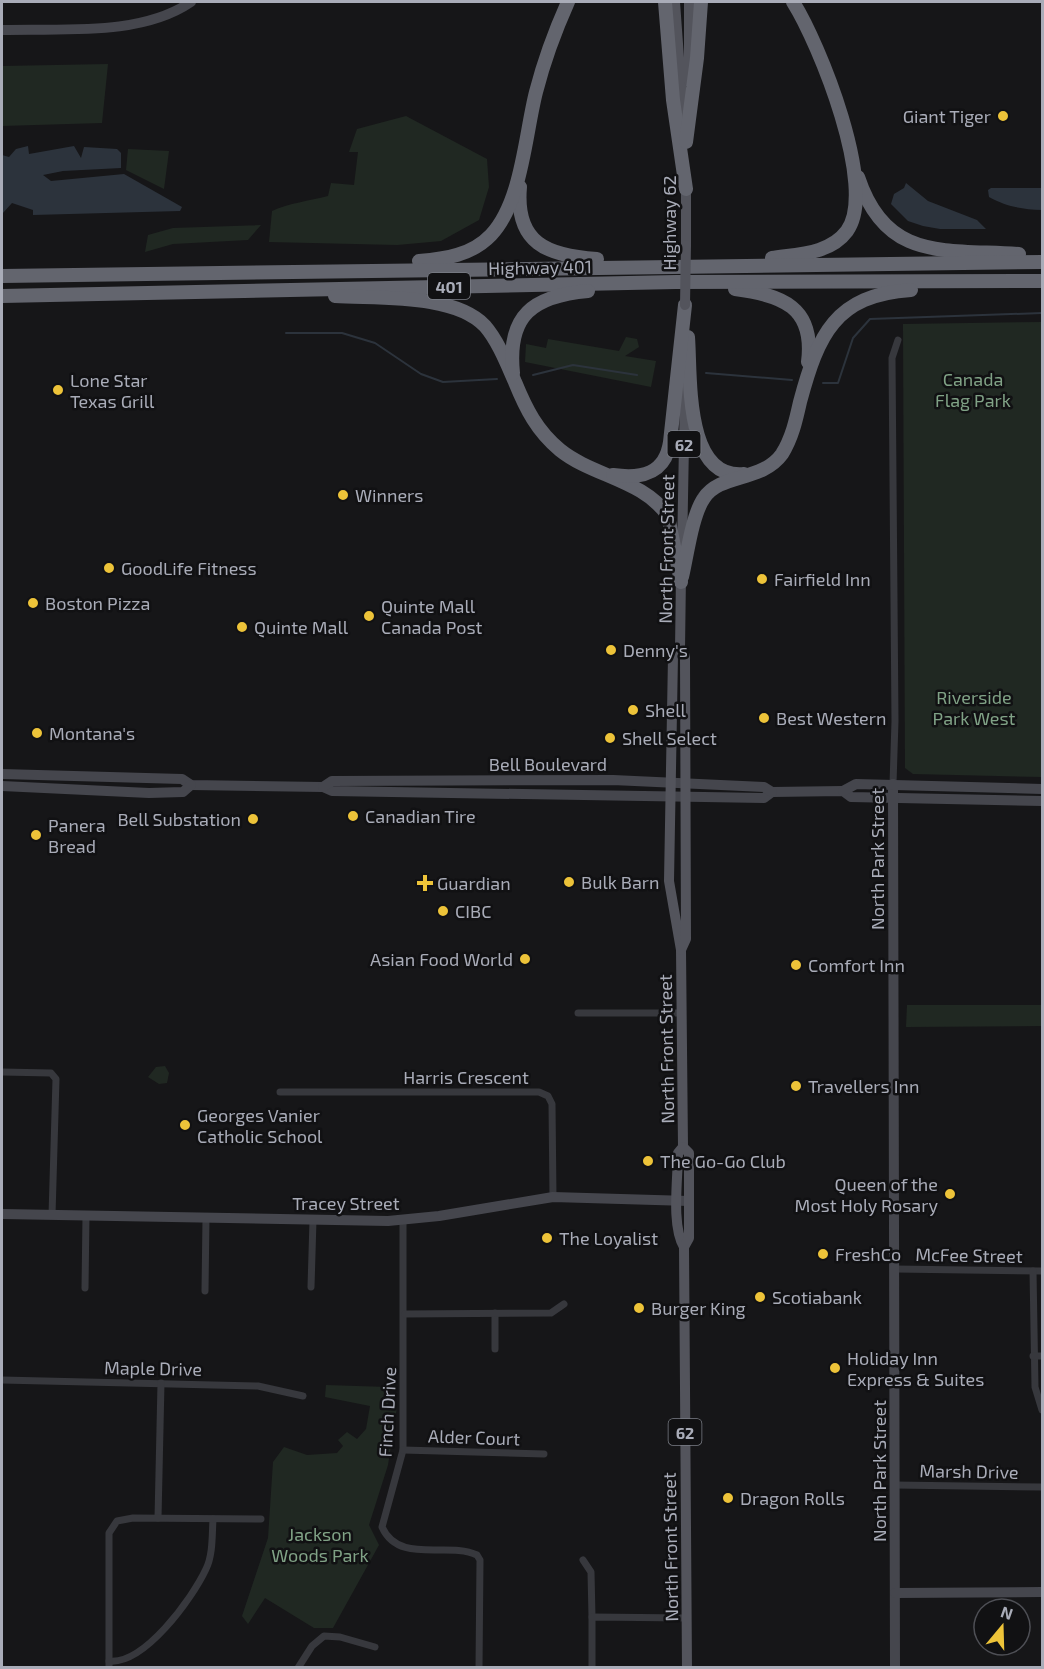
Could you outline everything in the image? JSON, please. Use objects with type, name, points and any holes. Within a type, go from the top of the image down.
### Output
[{"type":"highway","points":[[298,270],[433,260],[475,248],[491,234],[503,219],[525,143],[541,75],[568,2]]},
{"type":"highway","points":[[665,2],[674,100],[686,189]]},
{"type":"highway","points":[[686,142],[695,76],[701,2]]},
{"type":"highway","points":[[794,2],[828,72],[850,152],[872,209],[880,221],[896,236],[934,249],[1042,256]]},
{"type":"highway","points":[[525,143],[520,211],[526,230],[541,246],[557,254],[576,258],[698,266]]},
{"type":"highway","points":[[713,266],[811,252],[837,241],[846,232],[854,214],[850,152]]},
{"type":"highway","name":"Highway 401","points":[[2,276],[298,270],[1042,262]]},
{"type":"highway","points":[[681,582],[703,499],[714,488],[761,472],[775,461],[786,447],[804,388],[826,330],[839,315],[859,301],[882,292],[1024,281]]},
{"type":"highway","name":"Highway 401","points":[[2,296],[676,282],[1042,281]]},
{"type":"highway","points":[[676,282],[767,295],[794,308],[806,324],[808,333],[809,353],[804,388]]},
{"type":"highway","points":[[515,384],[513,338],[522,317],[535,305],[579,292],[662,283]]},
{"type":"highway","points":[[237,290],[426,302],[455,307],[485,326],[528,413],[543,435],[572,459],[645,493],[662,507],[670,525],[681,582]]},
{"type":"highway","points":[[594,470],[637,477],[655,471],[666,460],[685,305]]},
{"type":"highway","points":[[685,305],[698,442],[712,464],[725,472],[739,475],[761,472]]},
{"type":"main road","name":"Highway 62","points":[[675,2],[686,142]]},
{"type":"main road","name":"Highway 62","points":[[685,305],[689,2]]},
{"type":"main road","name":"North Front Street","points":[[681,950],[686,939],[685,656],[680,649],[685,305]]},
{"type":"main road","name":"North Front Street","points":[[680,649],[673,656],[670,892],[681,950],[683,1147],[689,1153],[683,1201],[689,1238],[684,1246],[687,1668]]},
{"type":"street","points":[[2,30],[141,23],[165,16],[191,2]]},
{"type":"street","name":"North Park Street","points":[[895,1668],[896,1269],[892,796],[895,710],[892,358],[898,340]]},
{"type":"street","name":"Bell Boulevard","points":[[2,774],[182,779],[191,785],[323,787],[332,791],[670,798],[764,798],[772,792]]},
{"type":"street","name":"Bell Boulevard","points":[[323,787],[332,781],[670,782],[764,787],[772,792],[843,791],[856,784],[1042,789]]},
{"type":"street","name":"Bell Boulevard","points":[[2,786],[149,793],[183,792],[191,785]]},
{"type":"street","name":"Bell Boulevard","points":[[843,791],[851,797],[892,796],[1042,801]]},
{"type":"street","points":[[578,1013],[682,1013]]},
{"type":"street","points":[[2,1072],[51,1073],[56,1079],[52,1215]]},
{"type":"street","name":"Harris Crescent","points":[[280,1092],[514,1092],[548,1095],[552,1104],[553,1197]]},
{"type":"street","name":"Tracey Street","points":[[2,1214],[403,1220],[553,1197],[683,1201]]},
{"type":"street","points":[[85,1288],[86,1215]]},
{"type":"street","points":[[205,1291],[206,1218]]},
{"type":"street","points":[[311,1287],[313,1220]]},
{"type":"street","name":"Finch Drive","points":[[403,1220],[405,1314],[403,1450],[382,1527],[386,1536],[398,1546],[477,1555],[480,1560],[479,1668]]},
{"type":"street","name":"McFee Street","points":[[896,1269],[1042,1271]]},
{"type":"street","points":[[1033,1271],[1035,1387],[1042,1410]]},
{"type":"street","points":[[405,1314],[551,1312],[564,1304]]},
{"type":"street","points":[[495,1313],[495,1349]]},
{"type":"street","points":[[1033,1356],[1042,1356]]},
{"type":"street","name":"Maple Drive","points":[[2,1380],[258,1386],[303,1396]]},
{"type":"street","points":[[158,1518],[161,1383]]},
{"type":"street","name":"Alder Court","points":[[403,1450],[544,1454]]},
{"type":"street","name":"Marsh Drive","points":[[895,1485],[1042,1486]]},
{"type":"street","points":[[213,1519],[207,1568],[182,1607],[143,1650],[121,1662],[109,1664],[109,1533],[117,1521],[158,1518],[261,1519]]},
{"type":"street","points":[[583,1560],[591,1572],[592,1668]]},
{"type":"street","points":[[895,1593],[1042,1592]]},
{"type":"street","points":[[592,1617],[687,1618]]},
{"type":"street","points":[[298,1668],[312,1646],[324,1636],[340,1637],[375,1647]]},
{"type":"green space","points":[[108,64],[102,123],[2,126],[2,66]]},
{"type":"green space","points":[[406,116],[487,159],[489,187],[479,220],[441,241],[397,245],[269,242],[272,211],[328,196],[331,183],[354,185],[358,152],[349,152],[357,129]]},
{"type":"green space","points":[[128,149],[169,151],[164,189],[126,170]]},
{"type":"green space","points":[[261,225],[248,240],[173,244],[145,252],[148,235],[173,228]]},
{"type":"green space","points":[[1042,322],[1042,777],[913,774],[905,768],[903,324]]},
{"type":"green space","points":[[626,337],[637,339],[639,347],[625,356],[656,361],[651,387],[525,362],[526,344],[546,348],[548,339],[619,351]]},
{"type":"green space","points":[[907,1005],[1042,1005],[1042,1026],[906,1027]]},
{"type":"green space","points":[[165,1066],[169,1073],[167,1083],[159,1084],[148,1077],[156,1067]]},
{"type":"green space","name":"Jackson Woods Park","points":[[326,1385],[388,1387],[388,1406],[397,1407],[388,1465],[369,1525],[379,1545],[333,1628],[314,1628],[265,1598],[248,1624],[242,1616],[268,1538],[273,1462],[284,1447],[307,1455],[337,1453],[343,1446],[338,1440],[347,1432],[357,1439],[366,1429],[370,1406],[325,1397]]},
{"type":"shaded area","points":[[28,146],[29,154],[74,146],[81,158],[84,147],[117,149],[121,153],[121,168],[63,171],[43,175],[51,181],[124,174],[182,207],[180,211],[33,215],[33,210],[12,203],[2,214],[2,155],[9,157],[16,149]]},
{"type":"shaded area","points":[[906,183],[928,201],[977,220],[986,229],[940,229],[908,221],[891,204],[894,194],[904,188]]},
{"type":"shaded area","points":[[991,188],[1042,188],[1042,210],[1002,203],[989,197],[988,190]]},
{"type":"waterway","points":[[823,383],[838,383],[853,338],[870,319],[1042,313]]},
{"type":"waterway","points":[[286,333],[342,333],[375,343],[421,374],[443,382],[497,379]]},
{"type":"waterway","points":[[533,375],[573,365],[637,375]]},
{"type":"waterway","points":[[706,373],[792,380]]},
{"type":"place","name":"Giant Tiger","points":[[1003,116]]},
{"type":"place","name":"Lone Star Texas Grill","points":[[58,390]]},
{"type":"place","name":"Winners","points":[[343,495]]},
{"type":"place","name":"GoodLife Fitness","points":[[109,568]]},
{"type":"place","name":"Fairfield Inn","points":[[762,579]]},
{"type":"place","name":"Boston Pizza","points":[[33,603]]},
{"type":"place","name":"Quinte Mall Canada Post","points":[[369,616]]},
{"type":"place","name":"Quinte Mall","points":[[242,627]]},
{"type":"place","name":"Denny's","points":[[611,650]]},
{"type":"place","name":"Shell","points":[[633,710]]},
{"type":"place","name":"Best Western","points":[[764,718]]},
{"type":"place","name":"Montana's","points":[[37,733]]},
{"type":"place","name":"Shell Select","points":[[610,738]]},
{"type":"place","name":"Canadian Tire","points":[[353,816]]},
{"type":"place","name":"Bell Substation","points":[[253,819]]},
{"type":"place","name":"Panera Bread","points":[[36,835]]},
{"type":"place","name":"Bulk Barn","points":[[569,882]]},
{"type":"place","name":"Guardian","points":[[425,883]]},
{"type":"place","name":"CIBC","points":[[443,911]]},
{"type":"place","name":"Asian Food World","points":[[525,959]]},
{"type":"place","name":"Comfort Inn","points":[[796,965]]},
{"type":"place","name":"Travellers Inn","points":[[796,1086]]},
{"type":"place","name":"Georges Vanier Catholic School","points":[[185,1125]]},
{"type":"place","name":"The Go-Go Club","points":[[648,1161]]},
{"type":"place","name":"Queen of the Most Holy Rosary","points":[[950,1194]]},
{"type":"place","name":"The Loyalist","points":[[547,1238]]},
{"type":"place","name":"FreshCo","points":[[823,1254]]},
{"type":"place","name":"Scotiabank","points":[[760,1297]]},
{"type":"place","name":"Burger King","points":[[639,1308]]},
{"type":"place","name":"Holiday Inn Express & Suites","points":[[835,1368]]},
{"type":"place","name":"Dragon Rolls","points":[[728,1498]]},
{"type":"park label","name":"Canada Flag Park","points":[[973,389]]},
{"type":"park label","name":"Riverside Park West","points":[[974,707]]}]
